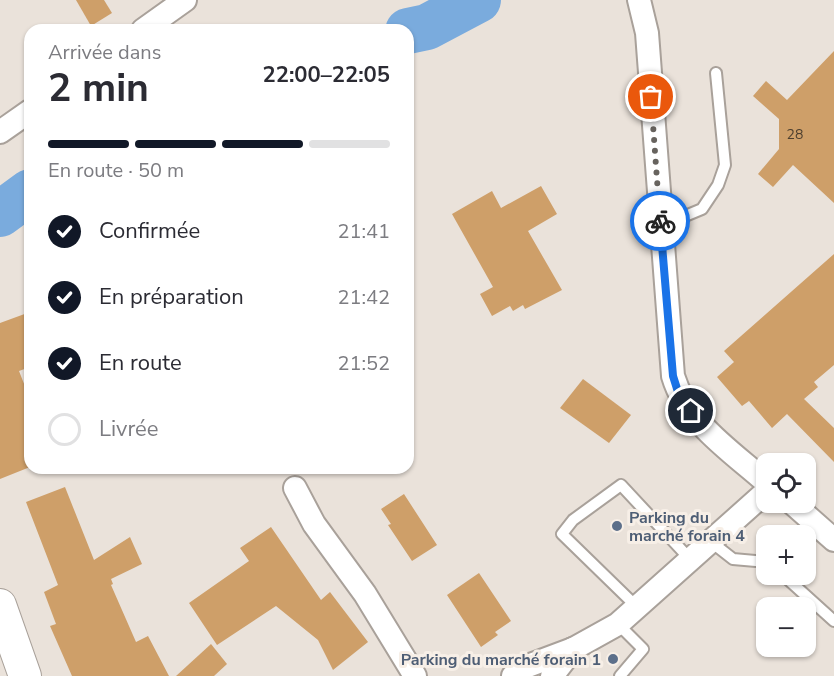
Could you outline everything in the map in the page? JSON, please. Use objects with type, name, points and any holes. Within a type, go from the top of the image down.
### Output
[{"type":"main road","points":[[0,605],[25,676]]},
{"type":"street","points":[[151,24],[185,0]]},
{"type":"street","points":[[639,0],[647,33],[670,357],[679,395],[703,427],[756,473]]},
{"type":"street","points":[[0,132],[24,115]]},
{"type":"street","points":[[295,488],[314,524],[365,594],[416,676]]},
{"type":"street","points":[[513,676],[525,667],[573,649],[618,624],[638,608],[689,558],[756,501]]},
{"type":"street","points":[[803,513],[834,540]]},
{"type":"street","points":[[552,676],[573,649]]},
{"type":"lane","points":[[661,226],[702,209],[718,185],[725,165],[716,73]]},
{"type":"lane","points":[[638,608],[562,534],[573,520],[621,485],[689,558]]},
{"type":"lane","points":[[710,540],[733,559],[756,561]]},
{"type":"lane","points":[[794,585],[834,621]]},
{"type":"lane","points":[[618,624],[643,649],[620,676]]},
{"type":"building","points":[[76,0],[104,0],[112,13],[94,24],[90,24]]},
{"type":"building","points":[[834,51],[834,203],[793,165],[773,187],[758,174],[779,149],[779,119],[753,96],[766,81],[787,100]]},
{"type":"building","points":[[541,186],[557,214],[528,231],[562,290],[525,309],[523,305],[513,311],[510,306],[492,316],[480,294],[493,287],[452,214],[492,191],[501,208]]},
{"type":"building","points":[[834,254],[834,365],[814,382],[818,387],[804,399],[834,428],[834,462],[787,414],[772,428],[749,401],[742,406],[717,377],[734,362],[724,351]]},
{"type":"building","points":[[24,314],[24,369],[19,371],[24,384],[24,469],[0,479],[0,323]]},
{"type":"building","points":[[583,379],[631,415],[609,443],[560,408]]},
{"type":"building","points":[[65,487],[94,560],[130,537],[142,564],[111,579],[113,584],[111,585],[136,642],[148,636],[169,676],[72,676],[50,626],[56,624],[44,592],[58,585],[26,502]]},
{"type":"building","points":[[404,494],[437,545],[412,561],[388,525],[391,524],[381,509]]},
{"type":"building","points":[[271,527],[321,600],[330,592],[368,642],[333,670],[318,640],[276,606],[217,645],[189,603],[249,561],[240,548]]},
{"type":"building","points":[[479,573],[511,621],[495,632],[498,635],[481,647],[447,595]]},
{"type":"building","points":[[211,644],[227,664],[214,676],[176,676]]},
{"type":"waterway","points":[[414,30],[427,27],[478,0]]},
{"type":"waterway","points":[[0,214],[24,196]]},
{"type":"way so far","points":[[651,97],[660,221]]},
{"type":"place","name":"Parking du marché forain 4","points":[[617,526]]},
{"type":"place","name":"Parking du marché forain 1","points":[[613,659]]},
{"type":"route","points":[[660,221],[673,376],[679,395],[691,411]]}]
